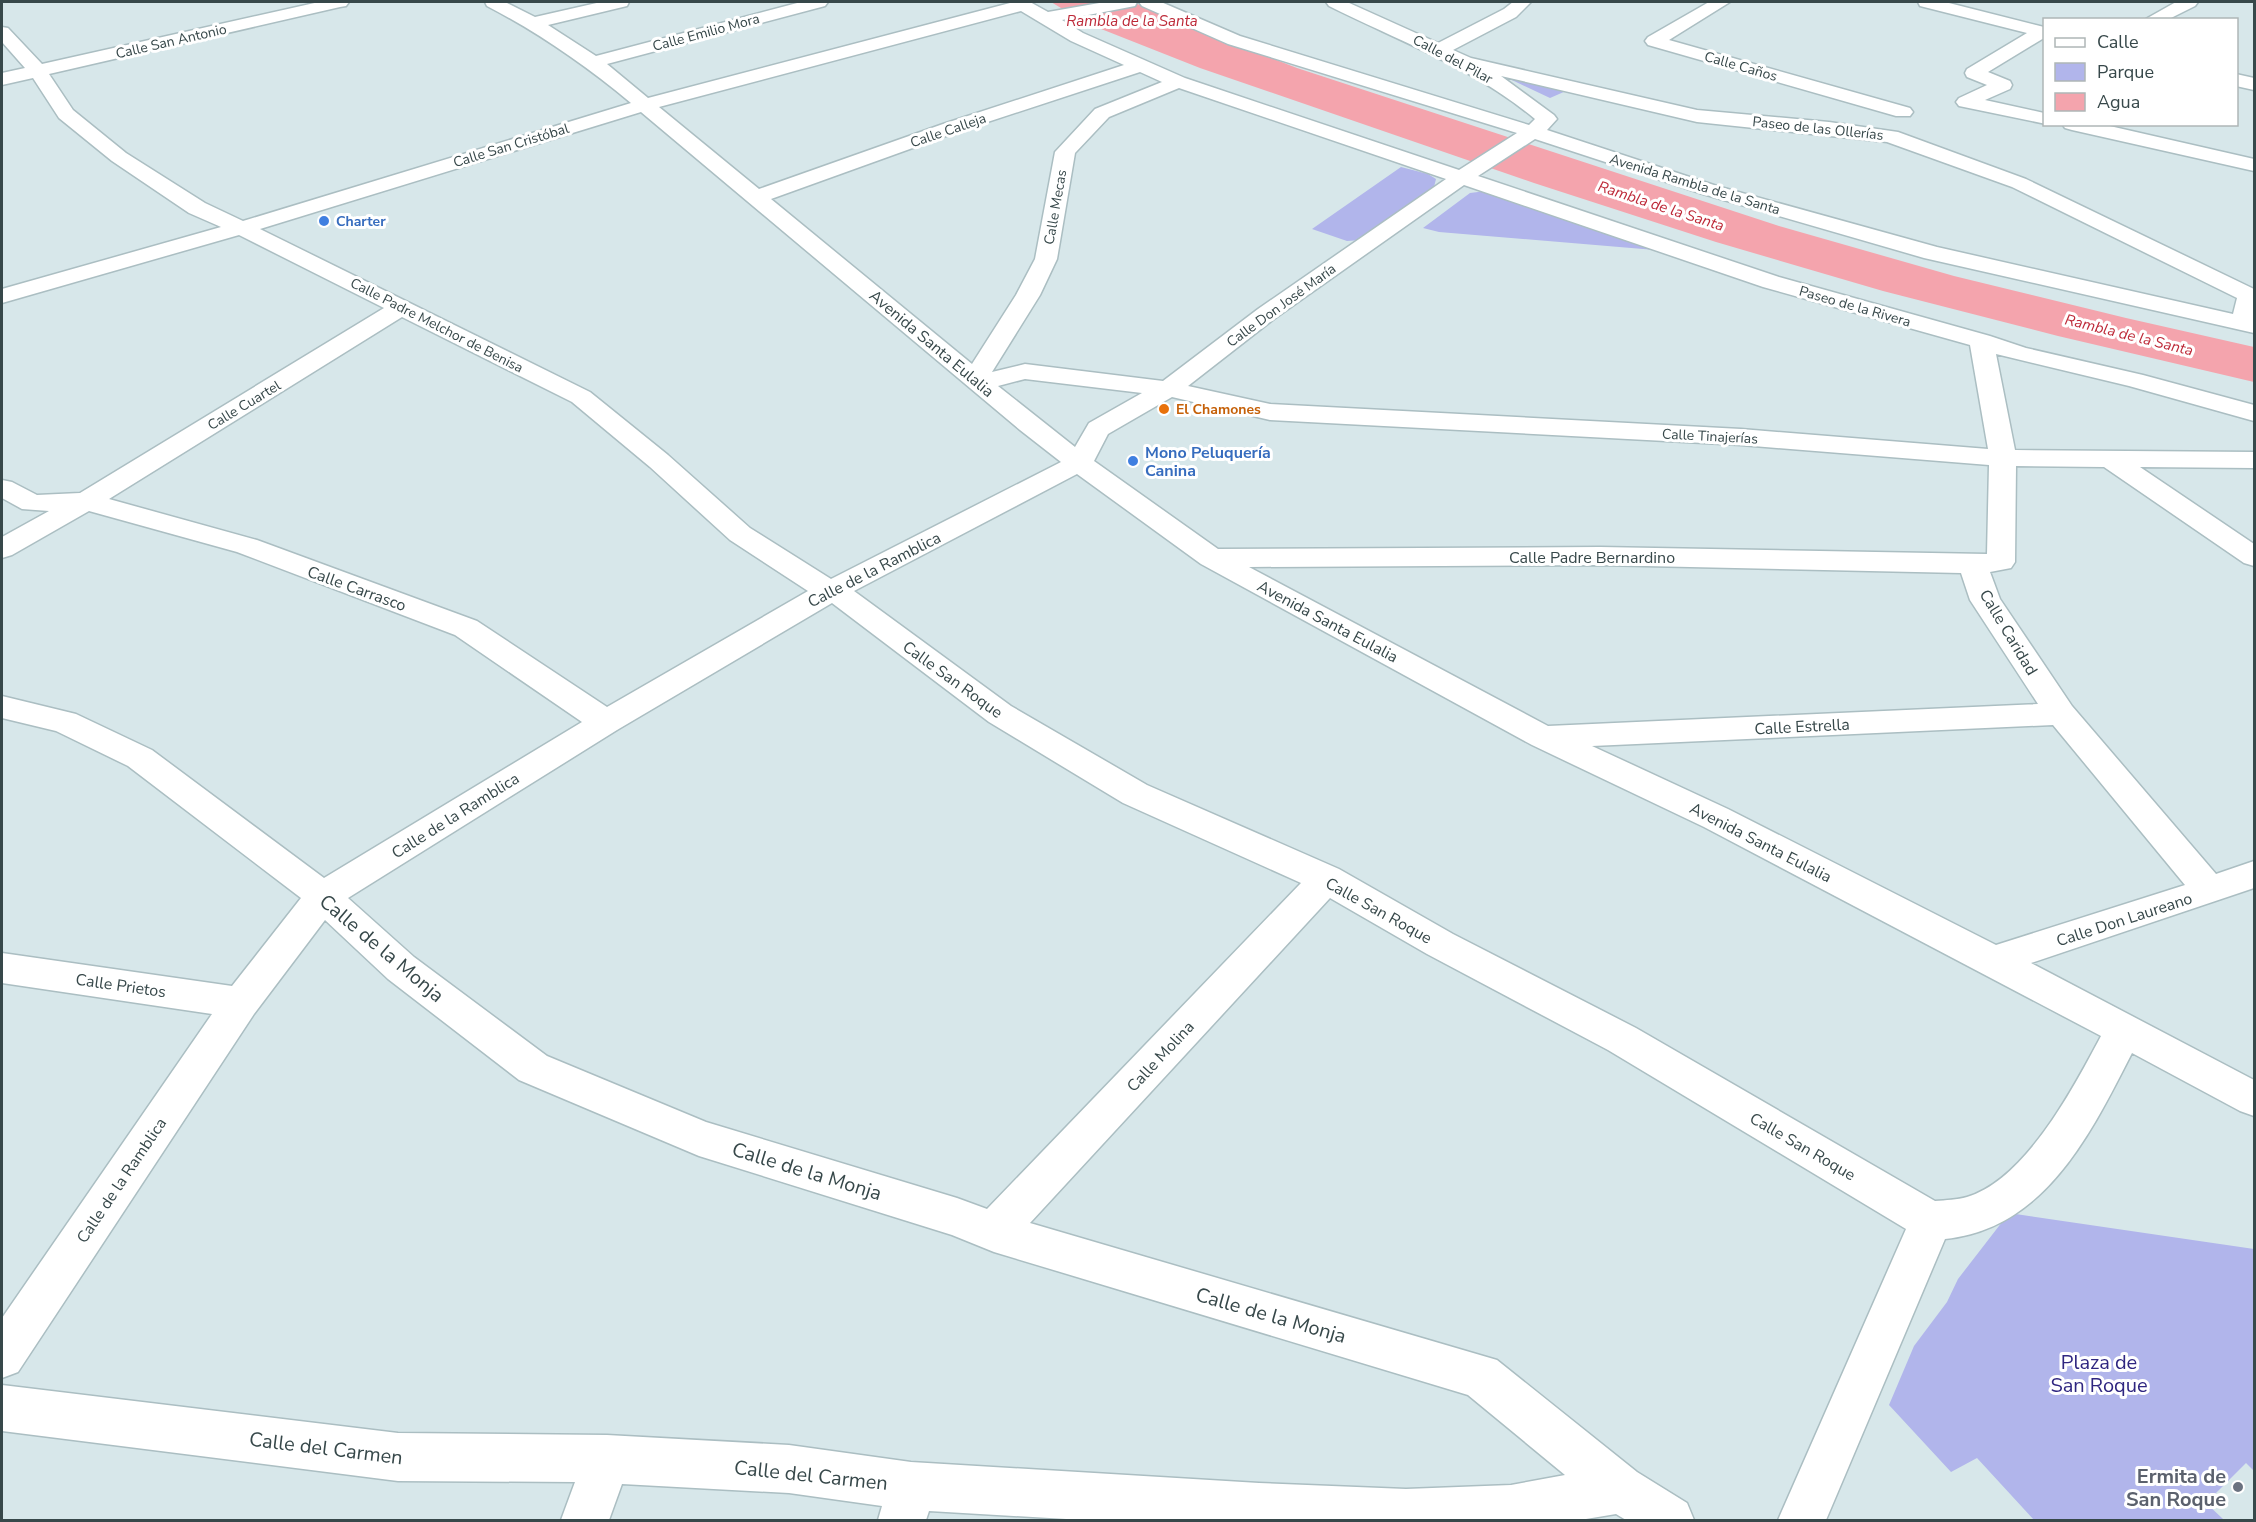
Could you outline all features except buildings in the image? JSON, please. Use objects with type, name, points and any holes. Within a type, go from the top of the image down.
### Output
[{"type":"street","name":"Calle San Antonio","points":[[2,79],[340,2]]},
{"type":"street","name":"Avenida Santa Eulalia","points":[[493,2],[533,23],[593,62],[1029,424],[1079,464],[1211,558],[1544,737],[1716,818],[2254,1099]]},
{"type":"street","points":[[533,23],[621,2]]},
{"type":"street","name":"Calle Emilio Mora","points":[[593,62],[819,2]]},
{"type":"street","points":[[1047,18],[1129,2]]},
{"type":"street","name":"Avenida Rambla de la Santa","points":[[1148,2],[1234,40],[1533,132],[1710,190],[1932,253],[2249,325]]},
{"type":"street","points":[[1340,4],[1364,2]]},
{"type":"street","points":[[1439,50],[1510,14],[1523,2]]},
{"type":"street","name":"Calle Caños","points":[[1713,2],[1654,41],[1903,112]]},
{"type":"street","points":[[1926,2],[2043,32]]},
{"type":"street","points":[[1967,13],[1990,2]]},
{"type":"street","points":[[2156,18],[2189,2]]},
{"type":"street","points":[[1021,3],[1077,38],[1178,82],[1461,178]]},
{"type":"street","name":"Calle San Cristóbal","points":[[2,296],[241,228],[644,105],[1021,3]]},
{"type":"street","name":"Calle del Pilar","points":[[1340,4],[1439,50],[1526,99],[1547,119],[1533,132]]},
{"type":"street","name":"Calle Padre Melchor de Benisa","points":[[2,32],[38,71],[66,114],[119,157],[197,208],[581,397],[659,461],[740,534],[821,586],[833,591]]},
{"type":"street","points":[[2043,32],[1974,73],[2003,85],[1966,102],[2043,119]]},
{"type":"street","name":"Paseo de las Ollerías","points":[[1439,50],[1464,62],[1697,116],[1891,136],[2019,183],[2249,295],[2249,325]]},
{"type":"street","name":"Calle Calleja","points":[[757,197],[950,128],[1140,66]]},
{"type":"street","points":[[2238,80],[2254,84]]},
{"type":"street","name":"Calle Mecas","points":[[977,381],[1029,295],[1046,259],[1065,152],[1102,113],[1178,82]]},
{"type":"street","points":[[2081,126],[2254,165]]},
{"type":"street","name":"Calle Don José María","points":[[1097,431],[1168,389],[1266,314],[1461,178],[1533,132]]},
{"type":"street","name":"Paseo de la Rivera","points":[[1461,178],[1771,282],[1981,341],[2019,354],[2134,380],[2254,412]]},
{"type":"street","name":"Calle Cuartel","points":[[2,549],[86,501],[401,308]]},
{"type":"street","name":"Calle Caridad","points":[[1981,341],[2003,458],[2001,562],[1972,564],[1985,600],[2061,714],[2210,891]]},
{"type":"street","name":"Calle Tinajerías","points":[[977,381],[1025,371],[1168,389],[1270,412],[1741,437],[2003,458],[2113,461],[2254,460]]},
{"type":"street","points":[[1029,424],[1047,434],[1060,437],[1085,436],[1097,431]]},
{"type":"street","points":[[1079,464],[1097,431]]},
{"type":"street","points":[[2113,461],[2254,557]]},
{"type":"street","name":"Calle de la Ramblica","points":[[2,1356],[241,1002],[322,896],[606,722],[805,605],[1079,464]]},
{"type":"street","points":[[2,488],[32,503],[86,501]]},
{"type":"street","name":"Calle Carrasco","points":[[86,501],[247,546],[466,628],[606,722]]},
{"type":"street","name":"Calle Padre Bernardino","points":[[1211,558],[1600,556],[1972,564]]},
{"type":"street","name":"Calle San Roque","points":[[833,591],[1000,714],[1135,794],[1326,879],[1440,944],[1622,1039],[1931,1221]]},
{"type":"street","name":"Calle de la Monja","points":[[2,707],[65,722],[140,758],[322,896],[401,968],[533,1068],[699,1138],[957,1216],[994,1232],[1480,1376],[1620,1489],[1670,1521]]},
{"type":"street","name":"Calle Estrella","points":[[1544,737],[2061,714]]},
{"type":"street","name":"Calle Don Laureano","points":[[1993,961],[2210,891],[2254,874]]},
{"type":"street","name":"Calle Molina","points":[[994,1232],[1326,879]]},
{"type":"street","name":"Calle Prietos","points":[[2,968],[241,1002]]},
{"type":"street","points":[[1802,1521],[1931,1221],[1973,1215],[2007,1198],[2031,1177],[2078,1118],[2124,1030]]},
{"type":"street","name":"Calle del Carmen","points":[[2,1408],[398,1457],[607,1459],[789,1469],[907,1503],[1259,1507],[1406,1517],[1511,1509],[1620,1489]]},
{"type":"street","points":[[585,1521],[607,1459]]},
{"type":"shaded area","points":[[2,2],[2254,2],[2254,1520],[2,1520]]},
{"type":"green space","points":[[1493,71],[1566,91],[1550,98]]},
{"type":"green space","points":[[1401,167],[1428,174],[1436,179],[1434,187],[1361,240],[1347,241],[1312,229]]},
{"type":"green space","points":[[1486,191],[1655,250],[1439,232],[1423,228],[1470,193]]},
{"type":"green space","name":"Plaza de San Roque","points":[[2009,1213],[2254,1249],[2254,1471],[2246,1463],[2206,1503],[2222,1520],[2034,1520],[1977,1458],[1951,1472],[1889,1405],[1914,1346],[1947,1302],[1958,1279]]},
{"type":"water","name":"Rambla de la Santa","points":[[1051,2],[1133,2],[1297,68],[1779,226],[1954,276],[2254,347],[2254,382],[2058,336],[1883,291],[1716,242],[1534,183],[1200,68],[1086,23]]},
{"type":"place","name":"Charter","points":[[324,221]]},
{"type":"place","name":"El Chamones","points":[[1164,409]]},
{"type":"place","name":"Mono Peluquería Canina","points":[[1133,461]]},
{"type":"place","name":"Ermita de San Roque","points":[[2238,1487]]}]
